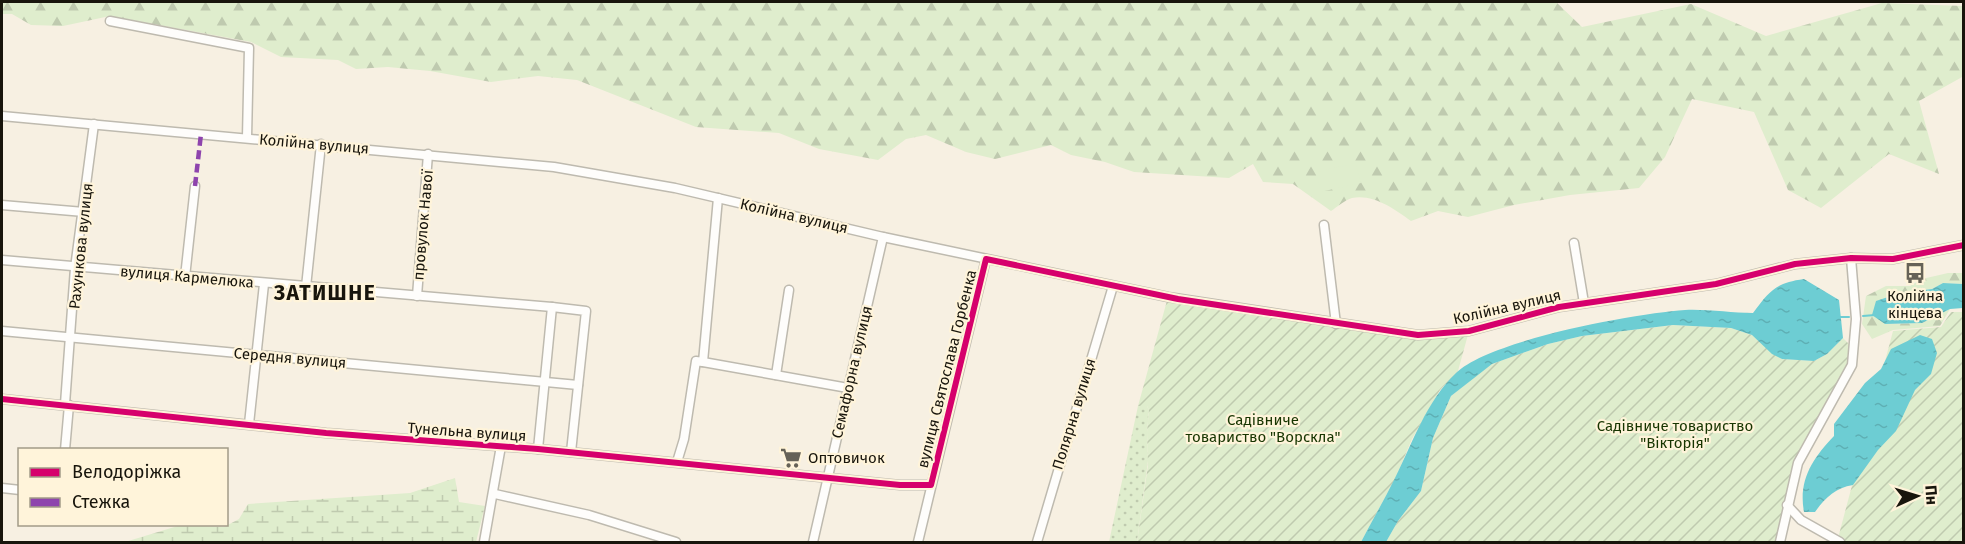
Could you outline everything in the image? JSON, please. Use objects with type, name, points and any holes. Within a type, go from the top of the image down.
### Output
[{"type":"street","name":"Колійна вулиця","points":[[110,21],[249,48],[247,137]]},
{"type":"street","name":"Колійна вулиця","points":[[2,116],[554,166],[718,198],[884,237],[1113,286],[1336,324],[1418,335],[1469,331],[1559,307],[1716,284],[1795,264],[1851,258],[1893,259],[1964,245]]},
{"type":"street","name":"Рахункова вулиця","points":[[65,448],[75,268],[94,124]]},
{"type":"street","points":[[306,287],[321,144]]},
{"type":"street","name":"провулок Навої","points":[[417,296],[428,154]]},
{"type":"street","points":[[184,277],[195,186]]},
{"type":"street","points":[[703,362],[718,198]]},
{"type":"street","points":[[2,205],[84,212]]},
{"type":"street","points":[[1324,225],[1336,324]]},
{"type":"street","name":"Семафорна вулиця","points":[[813,543],[884,237]]},
{"type":"street","name":"Колійна вулиця","points":[[1574,243],[1584,303]]},
{"type":"street","points":[[1780,543],[1798,464],[1852,365],[1856,319],[1851,258]]},
{"type":"street","name":"вулиця Святослава Горбенка","points":[[918,543],[986,259]]},
{"type":"street","name":"вулиця Кармелюка","points":[[2,260],[586,310],[578,385]]},
{"type":"street","points":[[249,424],[264,284]]},
{"type":"street","name":"Полярна вулиця","points":[[1037,543],[1113,286]]},
{"type":"street","points":[[776,375],[789,290]]},
{"type":"street","points":[[538,449],[552,308]]},
{"type":"street","name":"Середня вулиця","points":[[2,331],[578,385]]},
{"type":"street","points":[[677,462],[684,439],[696,361],[848,388]]},
{"type":"street","points":[[571,452],[578,385]]},
{"type":"street","name":"Тунельна вулиця","points":[[2,399],[326,434],[538,449],[931,485]]},
{"type":"street","points":[[484,543],[495,494],[501,446]]},
{"type":"street","points":[[2,488],[18,490]]},
{"type":"street","points":[[495,494],[590,515],[676,543]]},
{"type":"street","points":[[1787,505],[1801,520],[1840,543]]},
{"type":"green space","points":[[2,2],[1556,2],[1582,27],[1691,4],[1766,36],[1882,3],[1963,6],[1964,76],[1919,101],[1939,174],[1889,154],[1821,208],[1788,190],[1754,112],[1692,99],[1665,157],[1639,188],[1570,195],[1514,205],[1468,217],[1438,211],[1411,221],[1376,200],[1360,197],[1352,198],[1331,211],[1293,184],[1263,182],[1253,164],[1229,178],[1134,172],[1105,162],[1071,155],[1051,145],[995,159],[966,152],[926,135],[906,139],[878,160],[819,149],[779,133],[696,127],[577,80],[538,76],[491,82],[430,71],[388,67],[356,69],[338,60],[281,57],[251,42],[110,16],[63,26],[31,25],[12,14],[2,14]]},
{"type":"green space","points":[[1356,163],[1361,183],[1320,192],[1316,172]]},
{"type":"green space","points":[[1948,273],[1963,273],[1963,284],[1943,283],[1932,289],[1900,293],[1885,324],[1922,323],[1950,309],[1940,326],[1893,330],[1872,339],[1862,324],[1866,296],[1886,286],[1910,286],[1922,279]]},
{"type":"green space","name":"Садівниче товариство \"Ворскла\"","points":[[1168,297],[1400,333],[1469,331],[1458,371],[1440,390],[1412,439],[1396,477],[1361,542],[1137,542],[1148,465],[1149,410],[1147,406],[1138,406]]},
{"type":"green space","points":[[1951,312],[1963,312],[1963,542],[1837,542],[1893,331],[1941,327]]},
{"type":"green space","name":"Садівниче товариство \"Вікторія\"","points":[[1673,325],[1731,328],[1752,335],[1782,359],[1814,361],[1827,354],[1843,338],[1853,348],[1852,365],[1798,463],[1780,542],[1386,542],[1398,521],[1421,491],[1433,438],[1451,396],[1479,373],[1492,364],[1548,344],[1582,336]]},
{"type":"green space","points":[[1138,406],[1147,406],[1149,410],[1148,461],[1137,542],[1109,542]]},
{"type":"green space","points":[[455,478],[459,502],[485,506],[476,542],[125,542],[178,526],[228,526],[239,519],[248,504],[410,493]]},
{"type":"water","points":[[1804,279],[1839,300],[1843,338],[1827,354],[1814,361],[1782,359],[1772,354],[1752,335],[1731,328],[1673,325],[1582,336],[1548,344],[1492,364],[1451,396],[1433,438],[1421,491],[1398,521],[1386,542],[1361,542],[1428,409],[1456,373],[1473,361],[1530,339],[1634,316],[1685,310],[1753,313],[1780,285]]},
{"type":"water","points":[[1943,283],[1963,284],[1963,308],[1950,309],[1922,323],[1885,324],[1872,315],[1876,301],[1900,293],[1932,289]]},
{"type":"water","points":[[1920,335],[1932,339],[1937,353],[1931,374],[1915,390],[1896,431],[1878,450],[1853,485],[1831,494],[1815,512],[1804,512],[1805,480],[1814,461],[1834,436],[1834,424],[1865,383],[1881,369],[1891,349]]},
{"type":"waterway","points":[[1863,316],[1875,315]]},
{"type":"waterway","points":[[1840,317],[1849,317]]},
{"type":"marked path","points":[[195,186],[201,134]]},
{"type":"cycle path","points":[[2,399],[326,433],[538,449],[900,485],[931,485],[986,259],[1178,299],[1418,335],[1469,331],[1559,307],[1716,284],[1795,264],[1851,258],[1893,259],[1964,245]]},
{"type":"place","name":"Колійна кінцева","points":[[1915,273]]},
{"type":"place","name":"Оптовичок","points":[[791,458]]},
{"type":"district","name":"ЗАТИШНЕ","points":[[325,293]]}]
